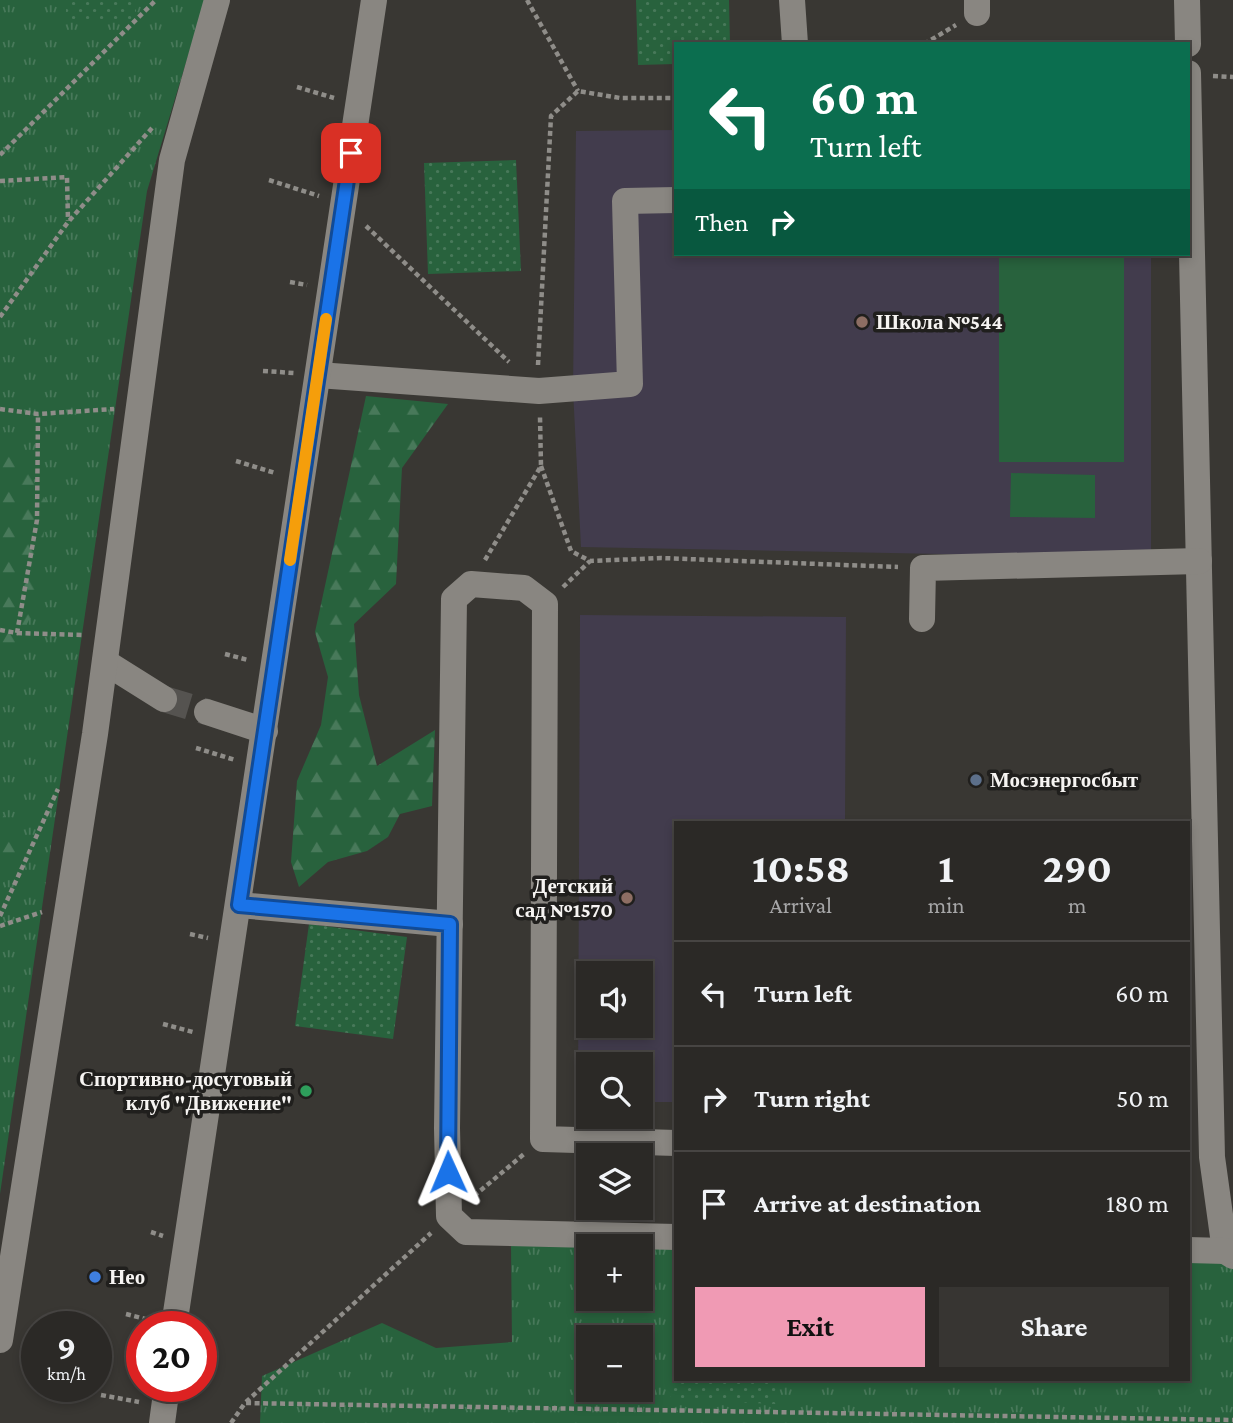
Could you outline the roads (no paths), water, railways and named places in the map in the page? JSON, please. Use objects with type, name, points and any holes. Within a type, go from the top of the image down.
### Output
[{"type":"lane","points":[[0,1340],[105,662],[172,160],[217,0]]},
{"type":"lane","points":[[176,1311],[374,0]]},
{"type":"lane","points":[[792,0],[795,42]]},
{"type":"lane","points":[[1187,0],[1188,42]]},
{"type":"lane","points":[[1190,162],[1199,561],[1200,1157],[1229,1253],[1190,1250]]},
{"type":"lane","points":[[318,375],[539,391],[630,384],[625,201],[674,200]]},
{"type":"lane","points":[[922,619],[923,568],[1199,561]]},
{"type":"lane","points":[[674,1143],[543,1139],[545,604],[524,588],[471,584],[454,599],[447,1128],[449,1216],[466,1232],[674,1237]]},
{"type":"lane","points":[[105,662],[164,699]]},
{"type":"lane","points":[[207,712],[265,731]]},
{"type":"lane","points":[[239,905],[450,924]]},
{"type":"tunnel","points":[[164,699],[207,712]]},
{"type":"place","name":"Школа №544","points":[[862,322]]},
{"type":"place","name":"Мосэнергосбыт","points":[[976,780]]},
{"type":"place","name":"Детский сад №1570","points":[[627,898]]},
{"type":"place","name":"Спортивно-досуговый клуб \"Движение\"","points":[[306,1091]]},
{"type":"place","name":"Нео","points":[[95,1277]]}]
